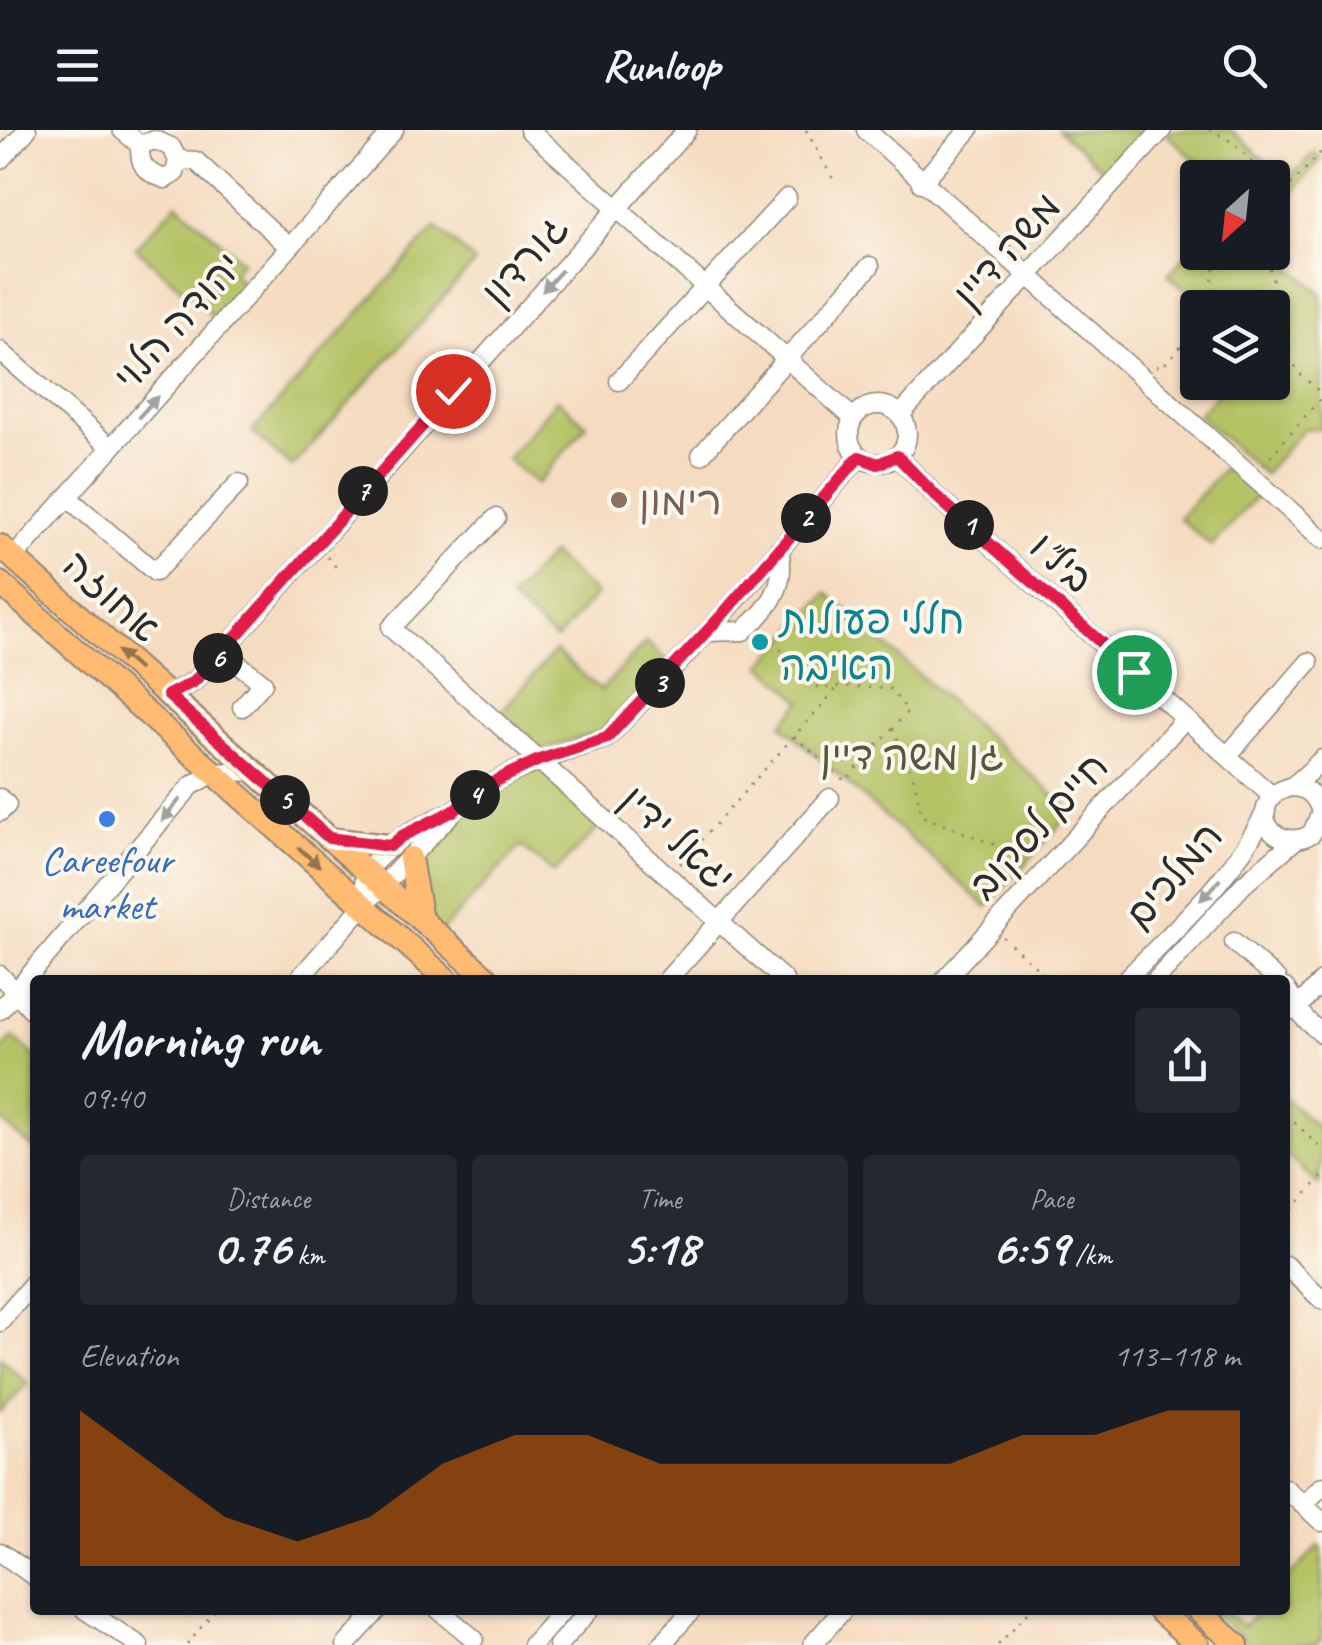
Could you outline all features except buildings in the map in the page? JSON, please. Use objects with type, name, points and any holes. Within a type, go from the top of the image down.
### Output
[{"type":"main road","name":"אחוזה","points":[[6,552],[483,975]]},
{"type":"main road","name":"אחוזה","points":[[0,583],[440,975]]},
{"type":"main road","points":[[329,838],[400,852],[421,920]]},
{"type":"main road","points":[[1164,1615],[1198,1645]]},
{"type":"main road","points":[[1204,1615],[1237,1645]]},
{"type":"street","points":[[0,160],[27,130]]},
{"type":"street","points":[[122,130],[140,145]]},
{"type":"street","name":"יהודה הלוי","points":[[6,552],[67,497],[394,130]]},
{"type":"street","points":[[529,130],[853,418]]},
{"type":"street","name":"גורדון","points":[[168,695],[193,682],[223,652],[687,130]]},
{"type":"street","points":[[866,130],[1322,539]]},
{"type":"street","points":[[922,182],[970,130]]},
{"type":"street","name":"משה דיין","points":[[900,416],[1162,130]]},
{"type":"street","points":[[154,140],[171,147],[178,160],[175,173],[165,178],[148,173],[139,161],[140,145],[154,140]]},
{"type":"street","points":[[178,160],[196,161],[289,248]]},
{"type":"street","points":[[620,381],[787,198]]},
{"type":"street","points":[[701,455],[870,266]]},
{"type":"street","points":[[0,351],[111,448]]},
{"type":"street","points":[[876,405],[894,409],[900,416],[907,432],[897,456],[878,464],[859,457],[850,443],[853,418],[876,405]]},
{"type":"street","name":"ביל\"ו","points":[[897,456],[936,496],[1228,756],[1269,804]]},
{"type":"street","points":[[302,975],[384,887],[400,852],[402,836],[539,760],[607,738],[707,632],[859,457]]},
{"type":"street","points":[[67,497],[154,572],[240,483]]},
{"type":"street","name":"יגאל ידין","points":[[496,518],[391,628],[778,975]]},
{"type":"street","points":[[707,632],[743,631],[777,595],[782,582],[779,549]]},
{"type":"street","points":[[223,652],[263,683],[242,707]]},
{"type":"street","points":[[1228,756],[1309,662]]},
{"type":"street","name":"חיים לסקוב","points":[[948,975],[1185,719]]},
{"type":"street","points":[[1290,787],[1315,797],[1321,810],[1317,838],[1294,841],[1276,836],[1270,829],[1269,804],[1322,759]]},
{"type":"street","points":[[31,975],[190,786],[214,772],[253,771]]},
{"type":"street","points":[[0,798],[7,805],[0,812]]},
{"type":"street","points":[[672,975],[830,798]]},
{"type":"street","name":"המלכים","points":[[1131,975],[1230,869],[1254,836],[1269,804]]},
{"type":"street","name":"המלכים","points":[[1161,975],[1244,884],[1294,841]]},
{"type":"street","points":[[363,906],[366,871],[400,852]]},
{"type":"street","points":[[1234,942],[1271,975]]},
{"type":"street","points":[[0,975],[30,1007]]},
{"type":"street","points":[[0,1010],[30,976]]},
{"type":"street","points":[[1322,981],[1291,1010],[1322,1034]]},
{"type":"street","points":[[1290,1270],[1322,1300]]},
{"type":"street","points":[[0,1322],[30,1288]]},
{"type":"street","points":[[1303,1505],[1322,1486]]},
{"type":"street","points":[[1290,1493],[1322,1522]]},
{"type":"street","points":[[0,1552],[30,1573]]},
{"type":"street","points":[[93,1615],[139,1645]]},
{"type":"street","points":[[346,1645],[373,1615]]},
{"type":"street","points":[[445,1615],[474,1639]]},
{"type":"street","points":[[532,1645],[558,1615]]},
{"type":"street","points":[[558,1645],[585,1615]]},
{"type":"street","points":[[660,1645],[687,1615]]},
{"type":"street","points":[[812,1645],[838,1615]]},
{"type":"path","points":[[806,130],[833,179]]},
{"type":"path","points":[[1209,130],[1251,160]]},
{"type":"path","points":[[1290,186],[1322,151]]},
{"type":"path","points":[[1137,374],[1148,362],[1162,366],[1180,347]]},
{"type":"path","points":[[1252,478],[1322,395],[1290,358]]},
{"type":"path","points":[[453,391],[485,420]]},
{"type":"path","points":[[753,622],[820,689],[890,689],[908,710],[845,781],[794,736]]},
{"type":"path","points":[[669,876],[839,686]]},
{"type":"path","points":[[892,728],[914,776],[922,816],[998,846],[1015,902]]},
{"type":"path","points":[[992,926],[1045,975]]},
{"type":"path","points":[[1290,1121],[1322,1150]]},
{"type":"path","points":[[1290,1212],[1322,1177]]},
{"type":"path","points":[[187,1645],[211,1615]]},
{"type":"path","points":[[998,1645],[1025,1615]]},
{"type":"green space","points":[[1058,130],[1143,130],[1105,172]]},
{"type":"green space","points":[[1170,130],[1231,130],[1264,160],[1196,160],[1166,134]]},
{"type":"green space","points":[[1314,152],[1321,159],[1290,195],[1290,177]]},
{"type":"green space","points":[[177,203],[242,261],[232,273],[245,285],[216,319],[201,306],[215,289],[205,280],[190,296],[136,248]]},
{"type":"green space","points":[[436,227],[475,262],[292,467],[252,432]]},
{"type":"green space","points":[[1180,261],[1180,270],[1290,270],[1290,266],[1322,294],[1322,428],[1303,429],[1264,474],[1198,415],[1212,400],[1290,400],[1290,290],[1185,290],[1168,275]]},
{"type":"green space","points":[[557,399],[587,425],[537,484],[507,459]]},
{"type":"green space","points":[[1227,465],[1259,493],[1211,546],[1179,518]]},
{"type":"green space","points":[[551,554],[596,594],[556,640],[510,599]]},
{"type":"green space","name":"גן משה דיין","points":[[827,593],[1072,811],[987,907],[782,725],[802,701],[762,665]]},
{"type":"green space","points":[[646,642],[668,661],[603,731],[542,750],[501,712],[555,651],[601,690]]},
{"type":"green space","points":[[539,761],[606,820],[554,873],[521,846],[438,935],[410,858],[464,803]]},
{"type":"green space","points":[[13,1037],[30,1052],[30,1146],[0,1120],[0,1052]]},
{"type":"green space","points":[[1290,1102],[1322,1131],[1319,1185],[1290,1159]]},
{"type":"green space","points":[[0,1358],[28,1383],[0,1413]]},
{"type":"green space","points":[[1319,1545],[1322,1548],[1322,1639],[1316,1645],[1249,1645],[1216,1615],[1230,1615],[1243,1627],[1255,1615],[1290,1615],[1290,1577]]},
{"type":"place","name":"רימון","points":[[619,500]]},
{"type":"place","name":"חללי פעולות האיבה","points":[[760,642]]},
{"type":"place","name":"Careefour market","points":[[107,819]]},
{"type":"route","points":[[453,391],[208,668],[193,682],[168,695],[329,838],[390,846],[509,774],[607,738],[679,663],[859,457],[878,464],[897,456],[936,496],[1134,672]]}]
